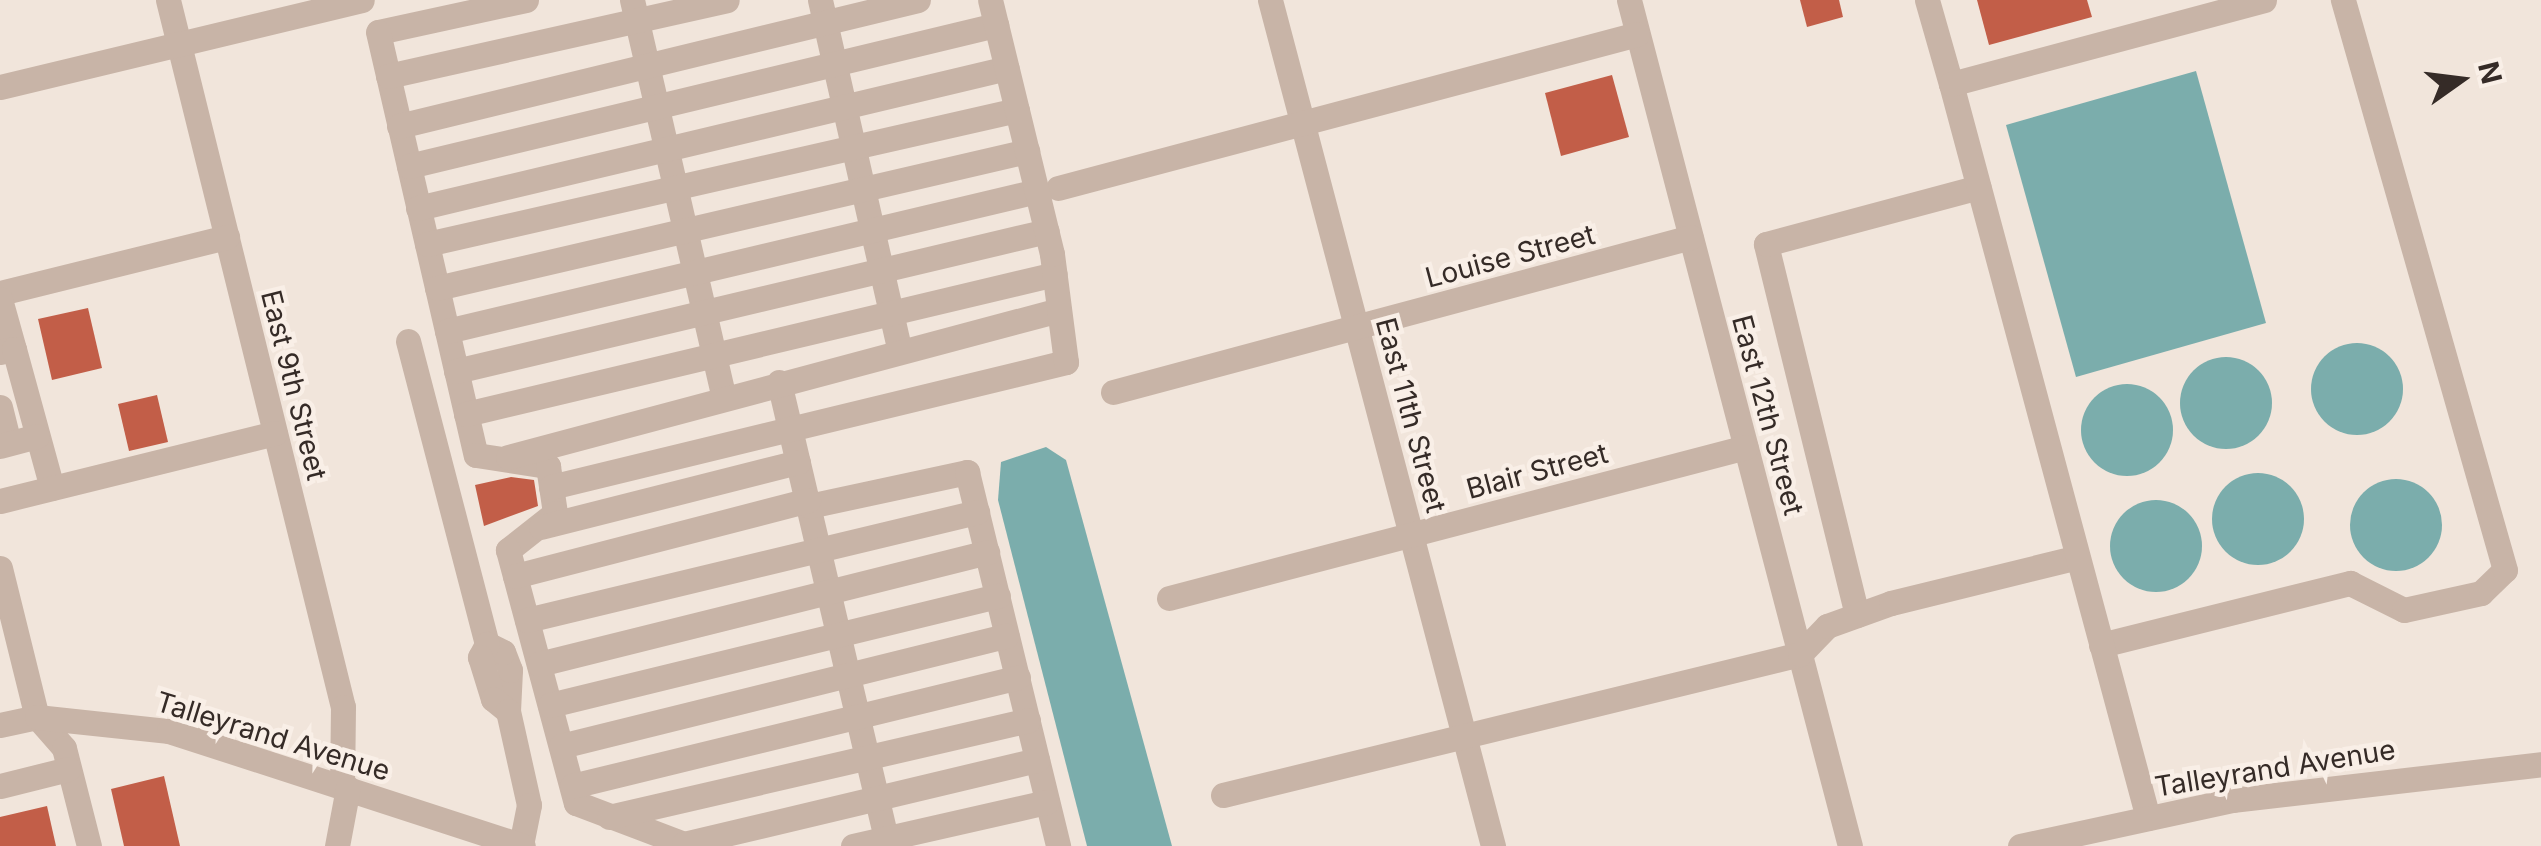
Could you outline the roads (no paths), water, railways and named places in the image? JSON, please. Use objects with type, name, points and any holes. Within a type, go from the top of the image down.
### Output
[{"type":"street","name":"East 9th Street","points":[[168,0],[343,707],[345,787],[337,846]]},
{"type":"street","points":[[0,86],[362,0]]},
{"type":"street","points":[[526,0],[378,32],[476,455],[548,466],[555,513],[508,550],[576,803],[687,845],[1037,760]]},
{"type":"street","points":[[388,76],[634,10],[727,0]]},
{"type":"street","points":[[400,126],[646,66],[822,11],[918,0]]},
{"type":"street","name":"East 11th Street","points":[[1270,0],[1493,846]]},
{"type":"street","name":"East 12th Street","points":[[1628,0],[1850,846]]},
{"type":"street","points":[[1927,0],[2074,558],[2148,818]]},
{"type":"street","points":[[1950,84],[2264,0]]},
{"type":"street","points":[[2100,645],[2350,584],[2404,610],[2481,593],[2505,570],[2343,0]]},
{"type":"street","points":[[634,10],[724,397]]},
{"type":"street","points":[[822,11],[900,351]]},
{"type":"street","points":[[409,166],[833,58],[993,12],[1027,151],[1047,189],[1047,231],[1066,362],[551,487]]},
{"type":"street","points":[[447,331],[871,226],[1047,189],[1303,127],[1638,34]]},
{"type":"street","points":[[418,208],[842,104],[1007,68]]},
{"type":"street","points":[[427,244],[853,143],[1017,110]]},
{"type":"street","points":[[437,288],[864,184],[1027,151]]},
{"type":"street","points":[[1857,615],[1766,244],[1978,187]]},
{"type":"street","points":[[456,371],[1047,231]]},
{"type":"street","points":[[52,488],[7,350],[0,296],[227,237]]},
{"type":"street","name":"Louise Street","points":[[1113,392],[1690,237]]},
{"type":"street","points":[[466,414],[893,309],[1054,274]]},
{"type":"street","points":[[500,459],[1059,310]]},
{"type":"street","points":[[408,341],[487,644],[480,657],[494,699],[508,711],[529,805],[510,844]]},
{"type":"street","points":[[778,382],[892,842]]},
{"type":"street","points":[[0,407],[5,445],[37,436]]},
{"type":"street","points":[[0,501],[275,433]]},
{"type":"street","name":"Blair Street","points":[[1170,598],[1746,447]]},
{"type":"street","points":[[536,528],[798,462]]},
{"type":"street","points":[[515,576],[808,503],[967,472],[1048,802],[1054,845]]},
{"type":"street","points":[[527,620],[977,512]]},
{"type":"street","points":[[539,664],[987,552]]},
{"type":"street","points":[[1224,795],[1800,654],[1828,626],[1857,615],[2074,558]]},
{"type":"street","points":[[0,568],[6,618],[37,717],[68,768],[89,846]]},
{"type":"street","points":[[550,705],[998,596]]},
{"type":"street","points":[[561,746],[850,670],[1007,636]]},
{"type":"street","points":[[572,786],[1018,677]]},
{"type":"street","name":"Talleyrand Avenue","points":[[0,725],[37,717],[169,731],[510,844]]},
{"type":"street","points":[[609,817],[872,752],[1028,720]]},
{"type":"street","name":"Talleyrand Avenue","points":[[2020,846],[2313,788],[2541,764]]},
{"type":"street","points":[[0,786],[68,768]]},
{"type":"street","points":[[853,846],[892,842],[1048,802]]},
{"type":"water","points":[[2196,71],[2266,323],[2076,377],[2006,125]]},
{"type":"water","points":[[2357,343],[2375,347],[2389,357],[2399,371],[2403,389],[2399,407],[2389,421],[2375,431],[2357,435],[2339,431],[2325,421],[2315,407],[2311,389],[2315,371],[2325,357],[2339,347]]},
{"type":"water","points":[[2226,357],[2244,361],[2258,371],[2268,385],[2272,403],[2268,421],[2258,435],[2244,445],[2226,449],[2208,445],[2194,435],[2184,421],[2180,403],[2184,385],[2194,371],[2208,361]]},
{"type":"water","points":[[2127,384],[2145,388],[2159,398],[2169,412],[2173,430],[2169,448],[2159,462],[2145,472],[2127,476],[2109,472],[2095,462],[2085,448],[2081,430],[2085,412],[2095,398],[2109,388]]},
{"type":"water","points":[[1046,447],[1066,460],[1172,846],[1087,846],[998,500],[1001,462]]},
{"type":"water","points":[[2258,473],[2276,477],[2290,487],[2300,501],[2304,519],[2300,537],[2290,551],[2276,561],[2258,565],[2240,561],[2226,551],[2216,537],[2212,519],[2216,501],[2226,487],[2240,477]]},
{"type":"water","points":[[2396,479],[2414,483],[2428,493],[2438,507],[2442,525],[2438,543],[2428,557],[2414,567],[2396,571],[2378,567],[2364,557],[2354,543],[2350,525],[2354,507],[2364,493],[2378,483]]},
{"type":"water","points":[[2156,500],[2174,504],[2188,514],[2198,528],[2202,546],[2198,564],[2188,578],[2174,588],[2156,592],[2138,588],[2124,578],[2114,564],[2110,546],[2114,528],[2124,514],[2138,504]]}]
